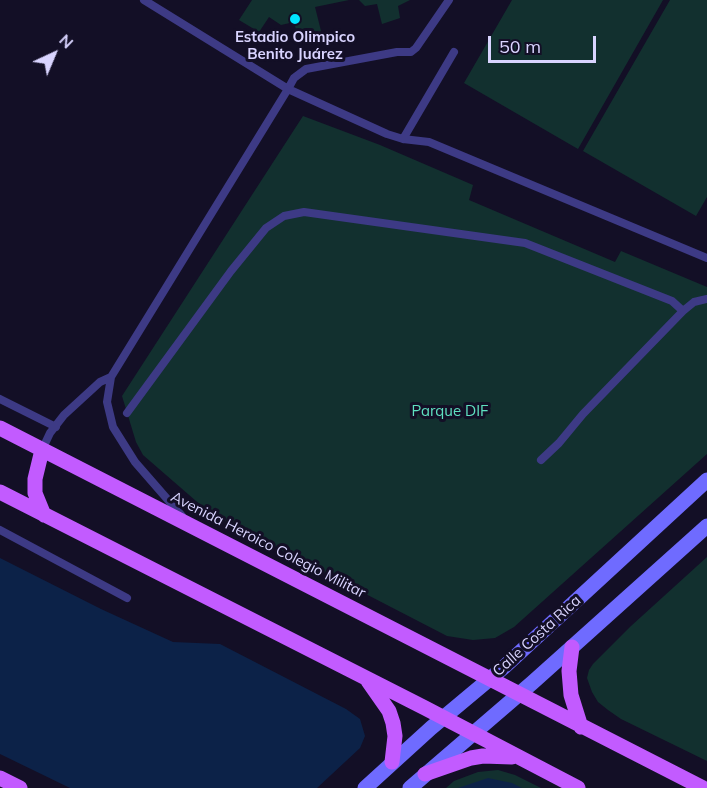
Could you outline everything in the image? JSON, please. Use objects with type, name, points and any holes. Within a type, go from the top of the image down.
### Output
[{"type":"main road","name":"Avenida Heroico Colegio Militar","points":[[0,428],[703,788]]},
{"type":"main road","points":[[42,450],[34,479],[34,493],[44,515]]},
{"type":"main road","name":"Calle Costa Rica","points":[[365,788],[392,762],[489,680],[707,480]]},
{"type":"main road","points":[[0,492],[444,717],[578,788]]},
{"type":"main road","name":"Calle Costa Rica","points":[[410,788],[519,695],[707,526]]},
{"type":"main road","points":[[572,646],[569,671],[571,695],[581,727]]},
{"type":"main road","points":[[364,677],[389,711],[395,736],[392,762]]},
{"type":"main road","points":[[425,774],[471,758],[494,756],[518,758]]},
{"type":"main road","points":[[0,778],[20,788]]},
{"type":"lane","points":[[144,0],[288,89],[387,134],[429,141],[707,258]]},
{"type":"lane","points":[[189,524],[135,462],[113,427],[107,402],[111,376],[294,78],[306,69],[397,52],[411,52],[449,0]]},
{"type":"lane","points":[[403,138],[454,52]]},
{"type":"lane","points":[[127,413],[231,271],[266,228],[284,216],[304,212],[525,243],[672,302],[683,310]]},
{"type":"lane","points":[[541,460],[683,310],[694,302],[707,299]]},
{"type":"lane","points":[[42,450],[50,433],[64,415],[100,382],[111,376]]},
{"type":"lane","points":[[0,399],[56,426]]},
{"type":"lane","points":[[0,530],[127,598]]},
{"type":"green space","name":"Estadio Olimpico Benito Juárez","points":[[252,0],[349,0],[315,7],[322,35],[299,41],[294,22],[281,25],[269,17],[259,32],[239,20]]},
{"type":"green space","name":"Estadio Olimpico Benito Juárez","points":[[359,0],[410,0],[398,6],[400,18],[382,24],[377,4],[365,6]]},
{"type":"green space","points":[[512,0],[663,0],[578,149],[464,83]]},
{"type":"green space","points":[[670,0],[707,0],[707,197],[696,216],[583,151]]},
{"type":"green space","name":"Parque DIF","points":[[303,116],[380,145],[473,185],[469,200],[615,262],[621,251],[707,287],[707,454],[514,627],[495,638],[473,640],[447,636],[211,514],[143,455],[136,442],[122,396]]},
{"type":"green space","points":[[707,557],[707,761],[621,719],[598,702],[587,678],[593,664]]},
{"type":"green space","points":[[498,770],[515,775],[541,788],[446,788],[454,781],[478,772]]},
{"type":"water","points":[[0,558],[173,642],[220,644],[346,709],[360,719],[365,736],[360,748],[317,788],[70,788],[0,754]]},
{"type":"water","points":[[488,778],[512,783],[522,788],[458,788]]},
{"type":"place","name":"Estadio Olimpico Benito Juárez","points":[[295,19]]}]
